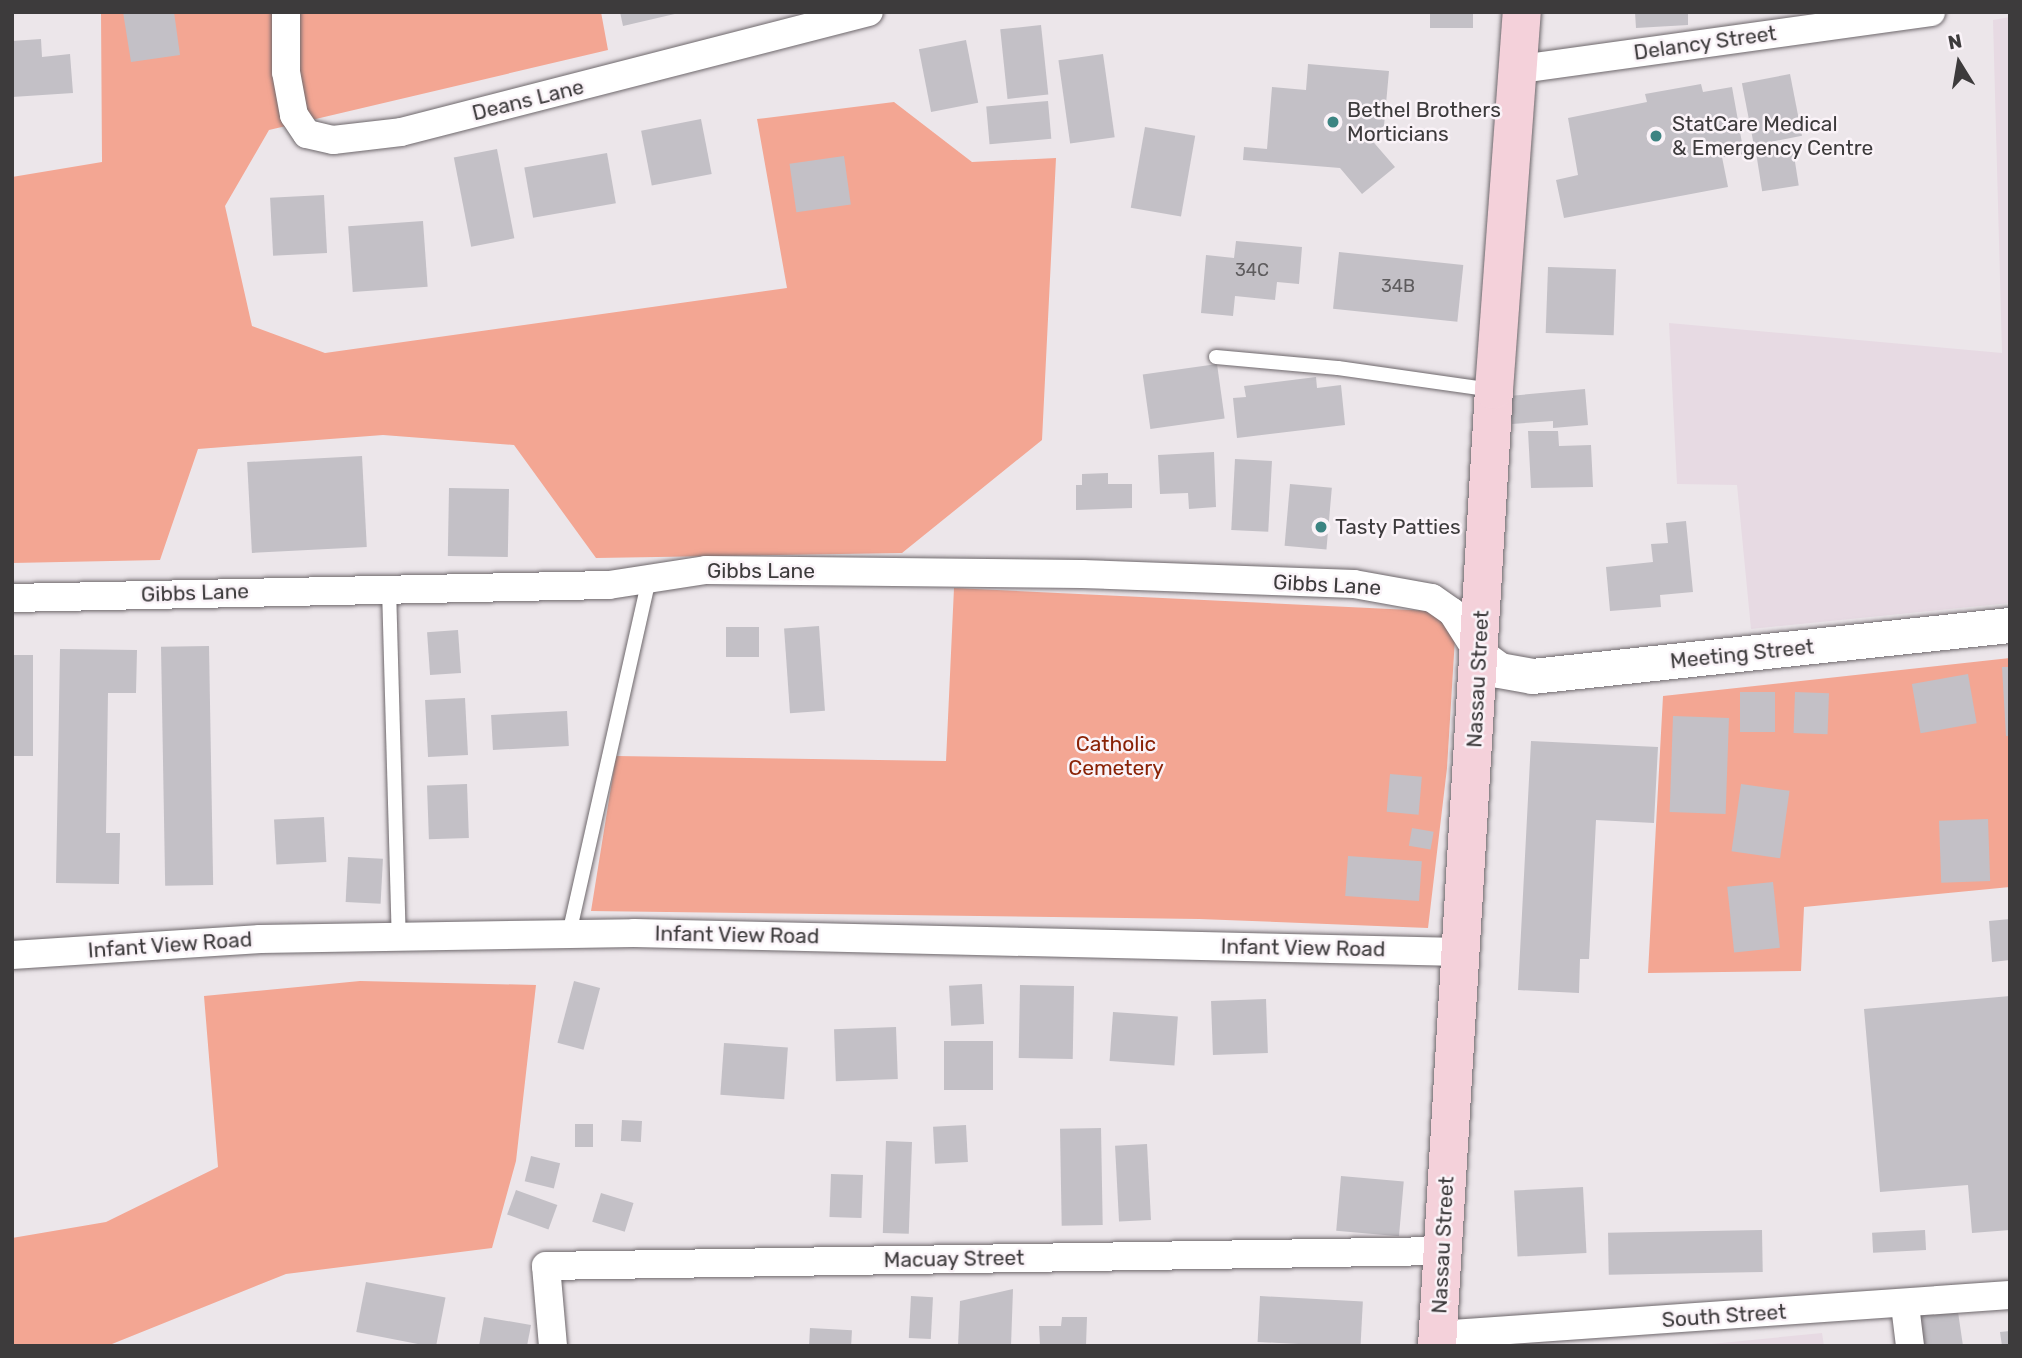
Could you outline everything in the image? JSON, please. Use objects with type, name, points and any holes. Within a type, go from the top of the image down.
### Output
[{"type":"main road","name":"Nassau Street","points":[[1438,1340],[1494,390],[1521,69],[1522,12]]},
{"type":"street","name":"Deans Lane","points":[[286,12],[286,72],[294,115],[307,134],[333,140],[401,132],[869,12]]},
{"type":"street","name":"Delancy Street","points":[[1521,69],[1931,12]]},
{"type":"street","name":"Gibbs Lane","points":[[12,598],[609,585],[706,570],[1082,574],[1354,584],[1432,598],[1452,612],[1480,656]]},
{"type":"street","name":"Meeting Street","points":[[1480,656],[1499,670],[1532,676],[2010,625]]},
{"type":"street","name":"Infant View Road","points":[[12,955],[260,939],[569,934],[1461,952]]},
{"type":"street","name":"Macuay Street","points":[[553,1346],[547,1266],[1442,1251]]},
{"type":"street","name":"South Street","points":[[1438,1340],[2010,1295]]},
{"type":"street","points":[[1905,1305],[1910,1346]]},
{"type":"lane","points":[[1216,357],[1338,368],[1494,390]]},
{"type":"lane","points":[[569,934],[649,579]]},
{"type":"lane","points":[[389,588],[399,936]]},
{"type":"shaded area","points":[[2010,17],[2010,603],[1751,629],[1737,485],[1677,484],[1669,323],[2002,353],[1993,20]]},
{"type":"shaded area","points":[[1822,1333],[1824,1346],[1691,1346]]},
{"type":"green space","points":[[101,12],[601,12],[608,50],[269,130],[225,206],[252,326],[325,353],[787,288],[757,119],[894,102],[972,162],[1056,158],[1042,440],[902,553],[596,558],[514,445],[383,435],[198,449],[160,560],[12,563],[12,177],[102,162]]},
{"type":"green space","name":"Catholic Cemetery","points":[[954,588],[1432,611],[1455,638],[1447,768],[1428,928],[1199,919],[591,911],[616,756],[946,761]]},
{"type":"green space","points":[[2010,658],[2010,887],[1804,907],[1801,971],[1648,973],[1663,696]]},
{"type":"green space","points":[[360,981],[536,985],[516,1161],[492,1248],[286,1274],[107,1346],[12,1346],[12,1238],[106,1222],[218,1167],[204,996]]},
{"type":"building","points":[[123,12],[174,12],[180,55],[131,62]]},
{"type":"building","points":[[620,12],[679,12],[679,13],[623,26]]},
{"type":"building","points":[[1430,12],[1473,12],[1473,28],[1430,28]]},
{"type":"building","points":[[1635,12],[1688,12],[1688,25],[1636,28]]},
{"type":"building","points":[[1041,25],[1048,95],[1008,99],[1000,29]]},
{"type":"building","points":[[41,39],[42,57],[70,54],[73,93],[12,97],[12,41]]},
{"type":"building","points":[[966,40],[978,103],[931,112],[919,49]]},
{"type":"building","points":[[1103,54],[1115,137],[1070,143],[1058,60]]},
{"type":"building","points":[[1308,64],[1389,71],[1384,126],[1369,137],[1395,167],[1362,194],[1340,168],[1243,160],[1244,147],[1267,149],[1272,87],[1306,90]]},
{"type":"building","points":[[1790,74],[1802,136],[1754,145],[1742,83]]},
{"type":"building","name":"StatCare Medical & Emergency Centre","points":[[1701,84],[1703,92],[1732,87],[1744,154],[1722,157],[1728,187],[1564,218],[1556,180],[1578,175],[1568,118],[1647,102],[1645,94]]},
{"type":"building","points":[[1048,101],[1051,139],[990,144],[986,106]]},
{"type":"building","points":[[701,119],[712,174],[652,186],[641,131]]},
{"type":"building","points":[[1145,127],[1195,136],[1181,217],[1131,208]]},
{"type":"building","points":[[1792,143],[1799,185],[1762,191],[1755,149]]},
{"type":"building","points":[[497,149],[514,238],[471,247],[454,157]]},
{"type":"building","points":[[607,153],[616,203],[533,218],[524,168]]},
{"type":"building","points":[[844,156],[851,205],[796,212],[790,164]]},
{"type":"building","points":[[324,195],[327,253],[273,256],[270,198]]},
{"type":"building","points":[[423,221],[428,287],[353,292],[348,226]]},
{"type":"building","points":[[1236,241],[1302,247],[1299,284],[1277,282],[1275,300],[1235,296],[1233,316],[1201,313],[1206,255],[1234,258]]},
{"type":"building","points":[[1339,252],[1463,265],[1457,322],[1333,309]]},
{"type":"building","points":[[1548,267],[1616,269],[1614,335],[1546,333]]},
{"type":"building","points":[[1217,364],[1225,418],[1150,429],[1143,374]]},
{"type":"building","points":[[1316,377],[1317,388],[1341,385],[1345,425],[1237,438],[1233,398],[1246,397],[1244,386]]},
{"type":"building","points":[[1585,389],[1588,425],[1553,428],[1553,421],[1512,424],[1509,396]]},
{"type":"building","points":[[1528,431],[1558,431],[1559,446],[1591,445],[1593,487],[1531,488]]},
{"type":"building","points":[[1214,452],[1216,507],[1189,509],[1188,493],[1160,494],[1158,455]]},
{"type":"building","points":[[362,456],[367,547],[252,553],[247,462]]},
{"type":"building","points":[[1235,459],[1272,461],[1268,532],[1231,530]]},
{"type":"building","points":[[1108,473],[1108,484],[1132,484],[1132,508],[1076,510],[1076,485],[1082,485],[1082,474]]},
{"type":"building","points":[[1290,484],[1332,488],[1326,549],[1285,546]]},
{"type":"building","points":[[449,488],[509,489],[508,557],[448,556]]},
{"type":"building","points":[[1686,521],[1693,592],[1660,595],[1661,607],[1610,611],[1606,567],[1653,562],[1651,544],[1668,543],[1666,523]]},
{"type":"building","points":[[819,626],[825,711],[790,713],[784,628]]},
{"type":"building","points":[[726,627],[759,627],[759,657],[726,657]]},
{"type":"building","points":[[458,630],[461,673],[430,675],[427,632]]},
{"type":"building","points":[[209,646],[213,885],[165,886],[161,647]]},
{"type":"building","points":[[60,649],[137,650],[136,693],[108,693],[106,833],[120,833],[119,884],[56,883]]},
{"type":"building","points":[[12,655],[33,655],[33,756],[12,756]]},
{"type":"building","points":[[2002,667],[2010,667],[2010,736],[2006,736]]},
{"type":"building","points":[[1968,674],[1977,723],[1921,733],[1912,684]]},
{"type":"building","points":[[1740,692],[1775,692],[1775,732],[1740,732]]},
{"type":"building","points":[[1795,692],[1829,693],[1828,734],[1794,733]]},
{"type":"building","points":[[465,698],[468,755],[428,757],[425,700]]},
{"type":"building","points":[[567,711],[569,746],[493,750],[491,715]]},
{"type":"building","points":[[1673,716],[1729,718],[1726,814],[1670,812]]},
{"type":"building","points":[[1531,741],[1658,747],[1654,823],[1596,820],[1589,959],[1580,959],[1579,993],[1518,990]]},
{"type":"building","points":[[1390,774],[1422,777],[1419,815],[1387,812]]},
{"type":"building","points":[[467,784],[469,838],[429,839],[427,785]]},
{"type":"building","points":[[1741,784],[1790,791],[1780,858],[1732,851]]},
{"type":"building","points":[[324,817],[326,862],[276,865],[274,820]]},
{"type":"building","points":[[1988,819],[1990,881],[1941,883],[1939,821]]},
{"type":"building","points":[[1412,828],[1434,832],[1431,850],[1409,846]]},
{"type":"building","points":[[1348,856],[1422,861],[1419,901],[1345,896]]},
{"type":"building","points":[[348,857],[383,859],[381,904],[346,902]]},
{"type":"building","points":[[1773,882],[1780,948],[1734,952],[1727,887]]},
{"type":"building","points":[[2010,919],[2010,960],[1992,962],[1989,921]]},
{"type":"building","points":[[574,981],[600,988],[584,1050],[557,1043]]},
{"type":"building","points":[[982,984],[984,1024],[951,1026],[949,986]]},
{"type":"building","points":[[1020,985],[1074,986],[1073,1059],[1019,1058]]},
{"type":"building","points":[[2010,996],[2010,1230],[1972,1233],[1968,1185],[1880,1192],[1864,1009]]},
{"type":"building","points":[[1266,999],[1268,1053],[1213,1055],[1211,1001]]},
{"type":"building","points":[[1113,1012],[1178,1017],[1174,1065],[1110,1061]]},
{"type":"building","points":[[896,1027],[898,1079],[836,1081],[834,1029]]},
{"type":"building","points":[[944,1041],[993,1041],[993,1090],[944,1090]]},
{"type":"building","points":[[724,1043],[788,1047],[784,1099],[720,1095]]},
{"type":"building","points":[[622,1120],[642,1121],[641,1142],[621,1141]]},
{"type":"building","points":[[575,1124],[593,1124],[593,1147],[575,1147]]},
{"type":"building","points":[[966,1125],[968,1162],[935,1164],[933,1127]]},
{"type":"building","points":[[1101,1128],[1103,1225],[1062,1226],[1060,1129]]},
{"type":"building","points":[[886,1141],[912,1142],[909,1234],[883,1233]]},
{"type":"building","points":[[1147,1144],[1151,1220],[1119,1222],[1115,1146]]},
{"type":"building","points":[[531,1156],[560,1163],[554,1188],[525,1181]]},
{"type":"building","points":[[831,1174],[863,1175],[861,1218],[829,1217]]},
{"type":"building","points":[[1341,1176],[1404,1181],[1399,1236],[1336,1231]]},
{"type":"building","points":[[1583,1187],[1586,1253],[1518,1257],[1514,1191]]},
{"type":"building","points":[[516,1190],[557,1205],[548,1229],[507,1214]]},
{"type":"building","points":[[601,1193],[634,1203],[625,1232],[592,1222]]},
{"type":"building","points":[[1762,1230],[1763,1272],[1609,1275],[1608,1233]]},
{"type":"building","points":[[1925,1230],[1926,1250],[1873,1253],[1872,1233]]},
{"type":"building","points":[[366,1282],[446,1297],[436,1346],[356,1332]]},
{"type":"building","points":[[1013,1289],[1011,1346],[958,1346],[960,1301]]},
{"type":"building","points":[[911,1296],[933,1297],[931,1339],[909,1338]]},
{"type":"building","points":[[1260,1296],[1363,1301],[1361,1346],[1258,1342]]},
{"type":"building","points":[[1957,1305],[1963,1346],[1922,1346],[1917,1310]]},
{"type":"building","points":[[484,1317],[531,1325],[527,1346],[479,1346]]},
{"type":"building","points":[[1062,1317],[1087,1317],[1086,1346],[1040,1346],[1039,1326],[1061,1326]]},
{"type":"building","points":[[810,1328],[852,1330],[851,1346],[809,1346]]},
{"type":"building","points":[[2010,1331],[2010,1346],[2002,1346],[2000,1332]]},
{"type":"place","name":"Bethel Brothers Morticians","points":[[1333,122]]},
{"type":"place","name":"StatCare Medical & Emergency Centre","points":[[1656,136]]},
{"type":"place","name":"Tasty Patties","points":[[1321,527]]}]
